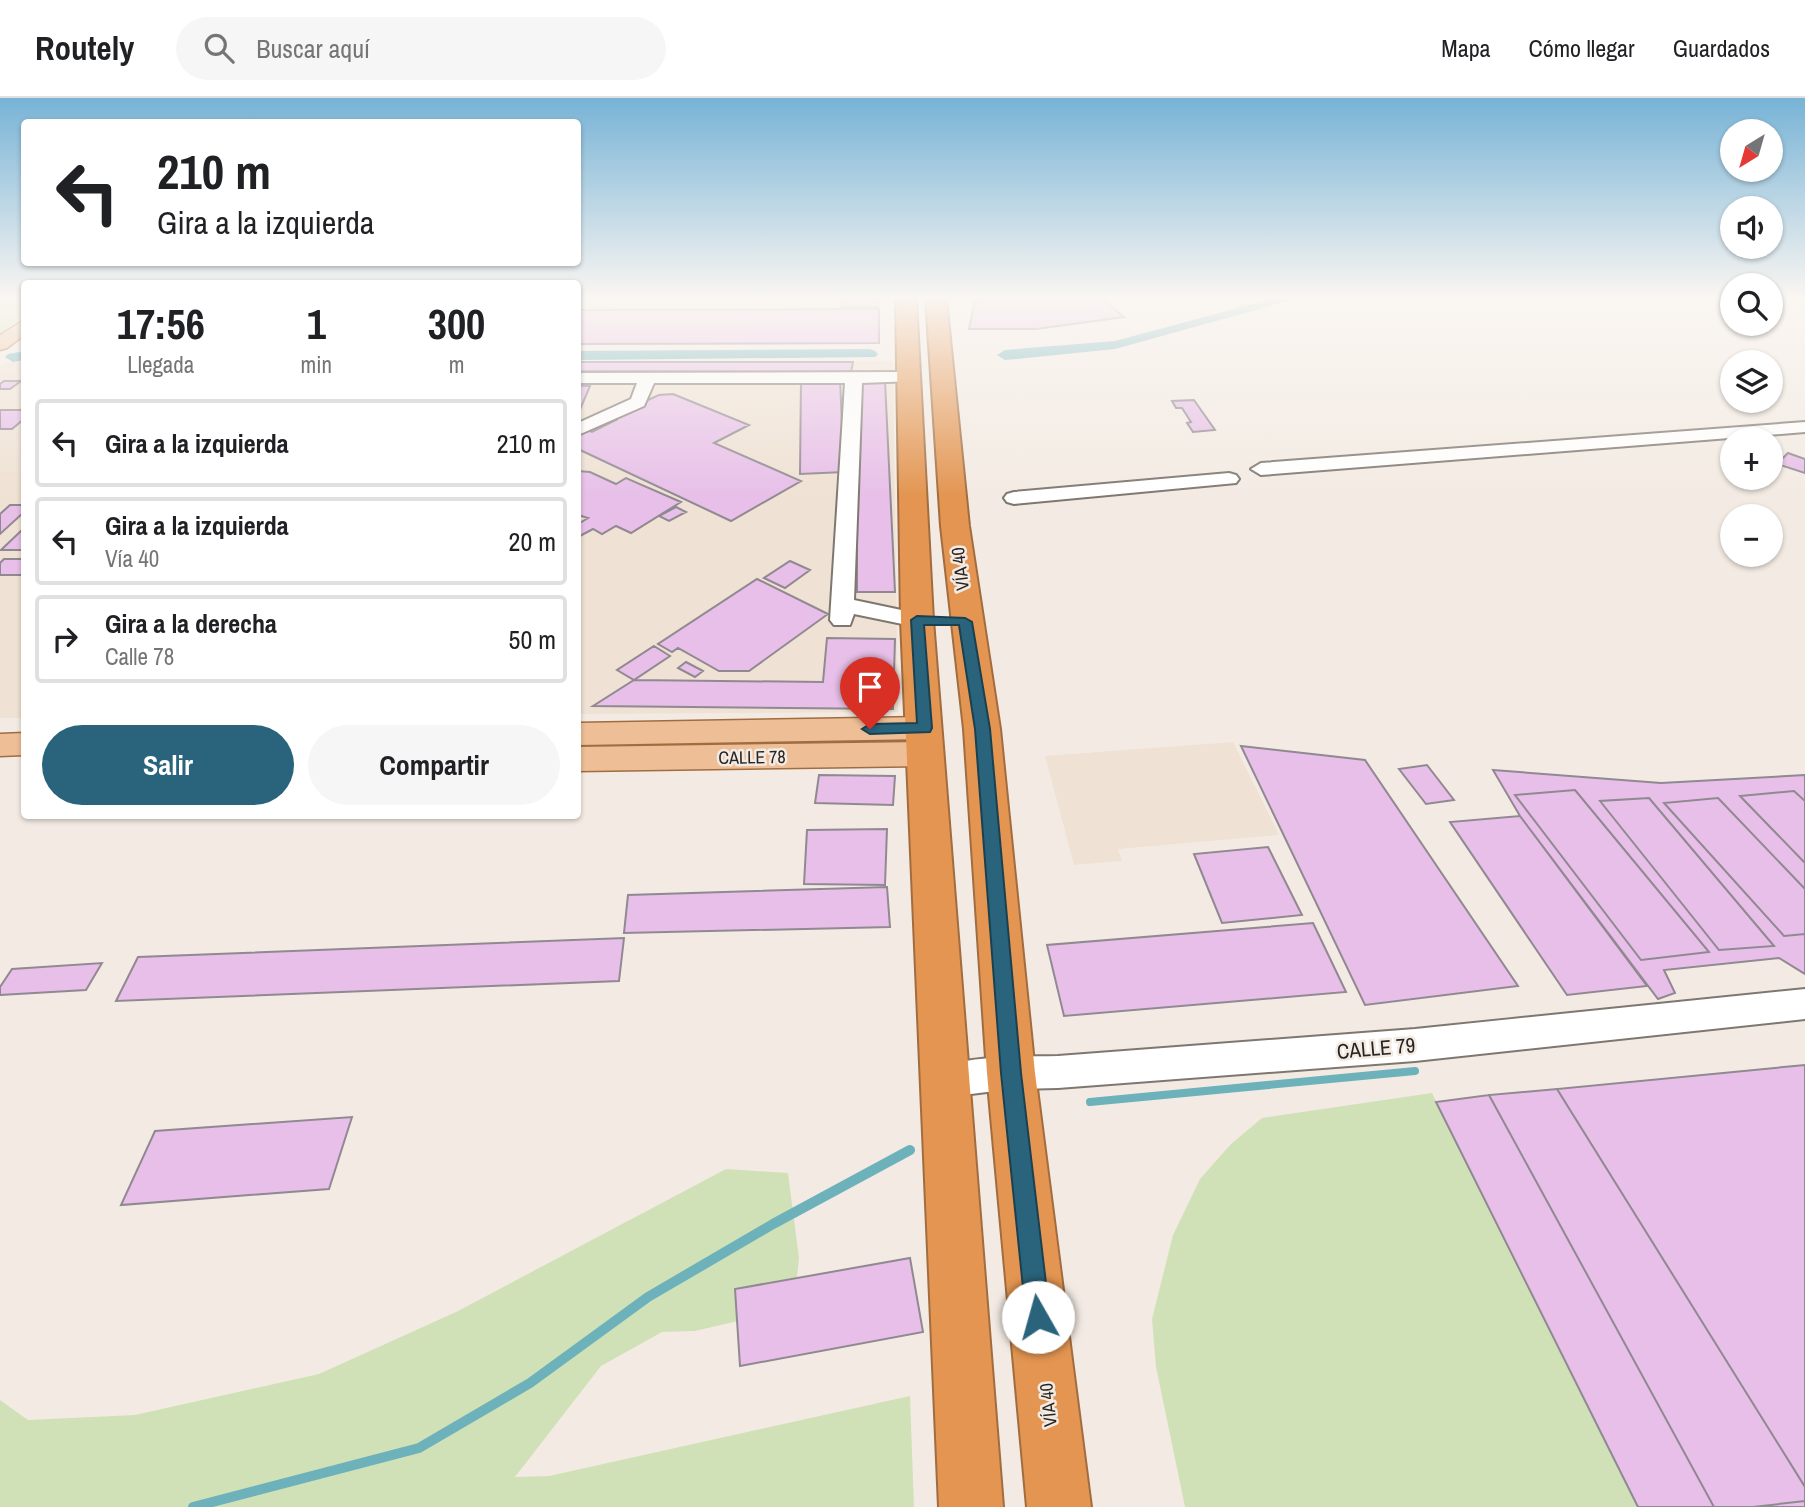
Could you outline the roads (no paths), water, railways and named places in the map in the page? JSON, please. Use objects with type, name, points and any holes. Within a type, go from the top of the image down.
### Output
[{"type":"highway","points":[[903,365],[907,619],[926,741],[938,990],[947,1081],[961,1372],[971,1507]]},
{"type":"highway","name":"VÍA 40","points":[[941,365],[965,622],[982,729],[1011,1073],[1059,1507]]},
{"type":"highway","points":[[902,383],[943,396]]},
{"type":"highway","points":[[907,619],[965,622]]},
{"type":"main road","name":"CALLE 78","points":[[581,734],[926,741]]},
{"type":"main road","name":"CALLE 78","points":[[581,759],[926,741]]},
{"type":"main road","points":[[0,745],[21,744]]},
{"type":"main road","points":[[0,767],[21,766]]},
{"type":"street","points":[[854,377],[842,613],[907,619]]},
{"type":"street","points":[[581,378],[854,377],[902,383]]},
{"type":"street","points":[[581,429],[638,402],[646,382],[642,378]]},
{"type":"street","points":[[1012,493],[1239,468],[1805,427]]},
{"type":"street","name":"CALLE 79","points":[[947,1081],[1011,1073],[1058,1072],[1415,1045],[1805,1003]]},
{"type":"waterway","points":[[1090,1102],[1415,1071]]},
{"type":"waterway","points":[[193,1507],[419,1448],[530,1383],[648,1297],[773,1224],[910,1150]]}]
